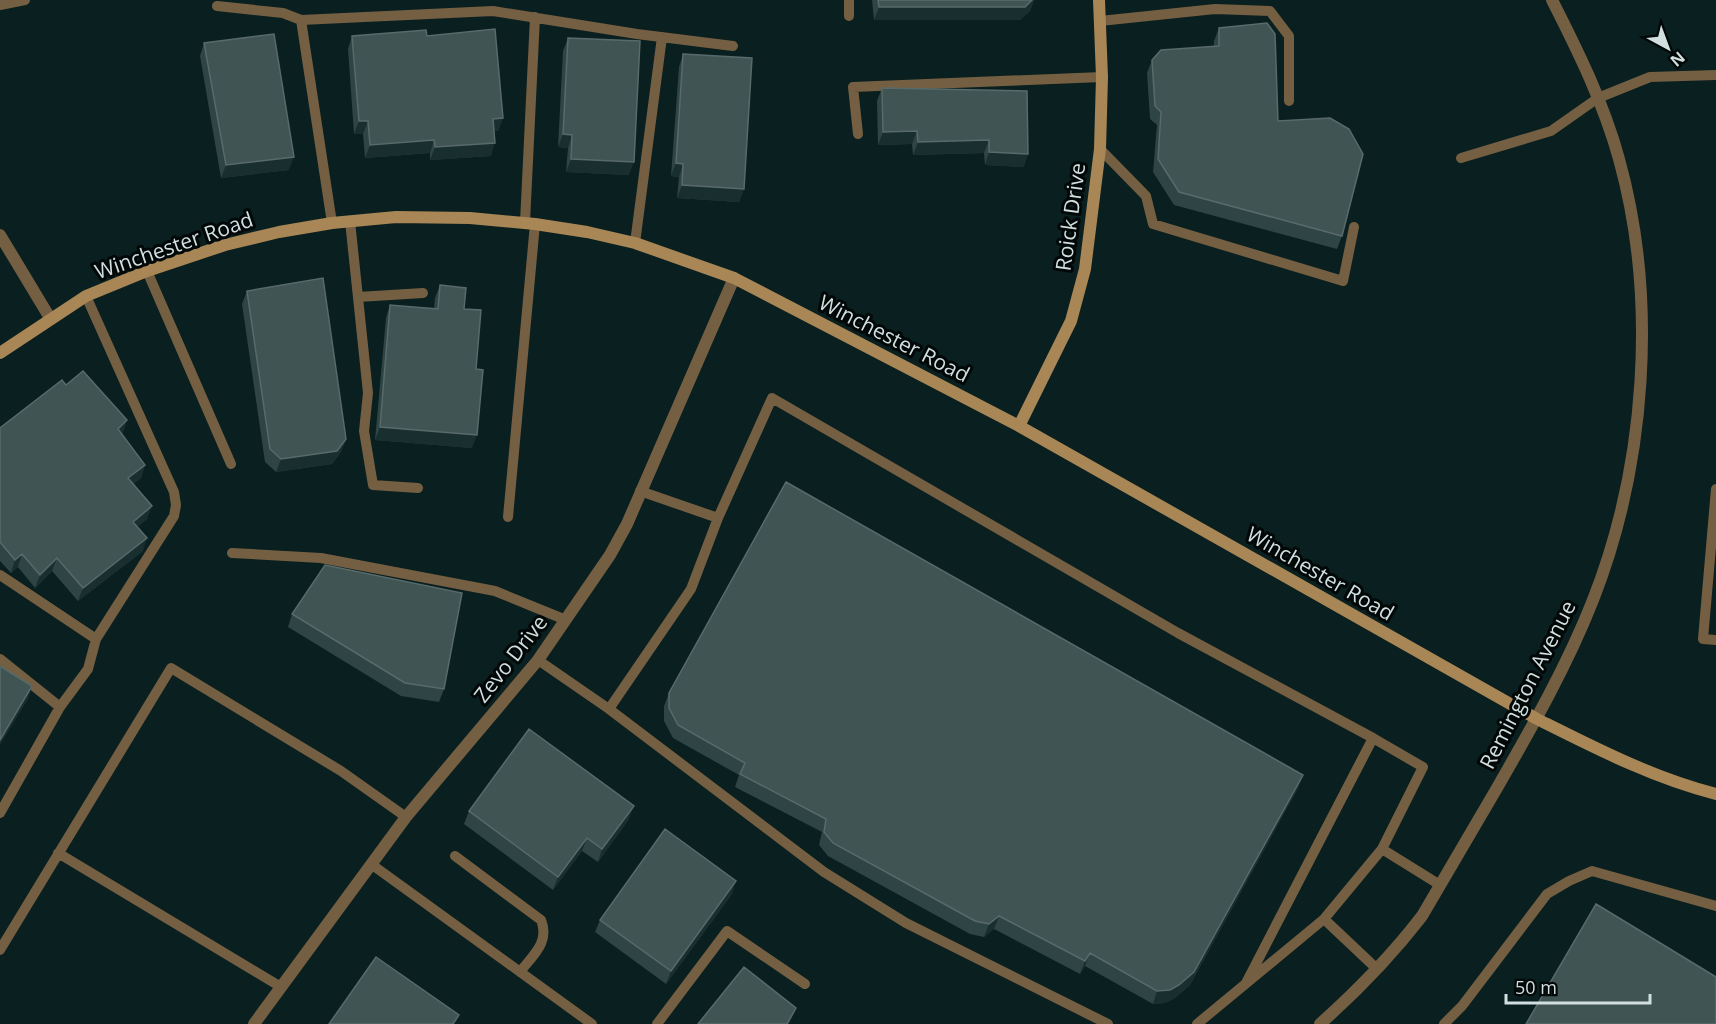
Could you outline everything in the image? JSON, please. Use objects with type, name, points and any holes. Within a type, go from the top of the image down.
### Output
[{"type":"street","name":"Roick Drive","points":[[1019,426],[1071,321],[1085,269],[1100,149],[1102,77],[1099,0]]},
{"type":"street","name":"Remington Avenue","points":[[1320,1024],[1377,969],[1416,923],[1537,719],[1571,651],[1593,600],[1611,552],[1629,479],[1641,393],[1640,286],[1630,209],[1619,158],[1598,98],[1552,0]]},
{"type":"street","name":"Winchester Road","points":[[0,353],[86,296],[147,271],[225,245],[279,232],[350,221],[470,218],[530,223],[587,232],[635,243],[734,278],[1019,426],[1537,719],[1612,756],[1691,788],[1716,794]]},
{"type":"street","points":[[0,235],[50,318]]},
{"type":"street","name":"Zevo Drive","points":[[254,1024],[406,817],[538,660],[610,555],[627,524],[734,278]]},
{"type":"lane","points":[[0,5],[26,0]]},
{"type":"lane","points":[[849,0],[849,16]]},
{"type":"lane","points":[[217,6],[284,13],[300,20],[493,11],[733,46]]},
{"type":"lane","points":[[1100,21],[1215,9],[1270,11],[1289,36],[1289,101]]},
{"type":"lane","points":[[508,517],[530,223],[535,16]]},
{"type":"lane","points":[[300,20],[332,223]]},
{"type":"lane","points":[[635,243],[662,37]]},
{"type":"lane","points":[[1461,158],[1551,130],[1598,98],[1650,76],[1716,75]]},
{"type":"lane","points":[[858,134],[853,87],[1102,77]]},
{"type":"lane","points":[[1100,149],[1146,196],[1153,224],[1343,281],[1354,227]]},
{"type":"lane","points":[[350,221],[368,393],[364,431],[373,485],[418,488]]},
{"type":"lane","points":[[147,271],[231,464]]},
{"type":"lane","points":[[358,297],[423,293]]},
{"type":"lane","points":[[0,813],[60,707],[88,669],[96,639],[174,516],[176,505],[174,492],[86,296]]},
{"type":"lane","points":[[609,709],[691,589],[718,518],[772,398],[1178,633],[1423,767],[1382,849],[1324,919],[1197,1024]]},
{"type":"lane","points":[[1716,489],[1703,639],[1716,640]]},
{"type":"lane","points":[[640,491],[718,518]]},
{"type":"lane","points":[[232,553],[321,558],[495,591],[567,620]]},
{"type":"lane","points":[[0,575],[96,639]]},
{"type":"lane","points":[[0,659],[60,707]]},
{"type":"lane","points":[[538,660],[609,709],[824,872],[906,923],[1108,1024]]},
{"type":"lane","points":[[0,951],[171,668],[341,771],[406,817]]},
{"type":"lane","points":[[1243,987],[1373,738]]},
{"type":"lane","points":[[1382,849],[1440,885]]},
{"type":"lane","points":[[58,853],[281,987]]},
{"type":"lane","points":[[454,856],[541,920],[545,931],[544,940],[520,972]]},
{"type":"lane","points":[[371,864],[592,1024]]},
{"type":"lane","points":[[1444,1024],[1462,1006],[1547,894],[1592,871],[1716,906]]},
{"type":"lane","points":[[1324,919],[1377,969]]},
{"type":"lane","points":[[657,1024],[727,931],[806,984]]},
{"type":"lane","points":[[1453,1024],[1462,1006]]},
{"type":"building","points":[[878,0],[1032,0],[1025,7],[879,7]]},
{"type":"building","points":[[1267,23],[1275,34],[1278,121],[1330,118],[1349,129],[1363,154],[1342,236],[1179,192],[1158,159],[1161,112],[1155,106],[1152,60],[1161,50],[1219,46],[1219,28]]},
{"type":"building","points":[[495,29],[503,118],[493,119],[495,143],[435,147],[434,140],[370,145],[368,121],[359,121],[352,36],[426,30],[427,36]]},
{"type":"building","points":[[274,34],[294,157],[226,165],[204,43]]},
{"type":"building","points":[[568,38],[640,41],[634,162],[571,159],[572,135],[563,134]]},
{"type":"building","points":[[683,54],[752,58],[744,189],[682,185],[683,164],[676,163]]},
{"type":"building","points":[[882,88],[1027,91],[1028,154],[989,152],[989,140],[918,142],[917,131],[883,132]]},
{"type":"building","points":[[323,278],[346,439],[337,451],[281,459],[270,449],[247,291]]},
{"type":"building","points":[[440,285],[466,288],[464,309],[481,310],[476,369],[483,370],[477,435],[380,427],[390,305],[438,309]]},
{"type":"building","points":[[83,371],[127,420],[118,429],[145,465],[128,478],[152,506],[133,522],[147,538],[83,588],[57,558],[40,575],[22,554],[15,560],[0,542],[0,428],[62,380],[66,385]]},
{"type":"building","points":[[786,482],[1303,775],[1194,972],[1179,985],[1170,990],[1157,991],[1090,953],[1085,961],[999,916],[989,924],[975,921],[833,843],[824,832],[826,819],[740,774],[745,763],[678,725],[669,708],[669,693]]},
{"type":"building","points":[[325,565],[462,593],[444,689],[405,683],[292,614]]},
{"type":"building","points":[[0,666],[32,686],[0,740]]},
{"type":"building","points":[[529,729],[634,806],[602,849],[587,838],[558,877],[469,811]]},
{"type":"building","points":[[665,829],[736,881],[671,971],[600,920]]},
{"type":"building","points":[[1596,904],[1716,977],[1716,1024],[1526,1024]]},
{"type":"building","points":[[376,957],[459,1015],[453,1024],[329,1024]]},
{"type":"building","points":[[744,967],[796,1008],[787,1024],[698,1024]]}]
